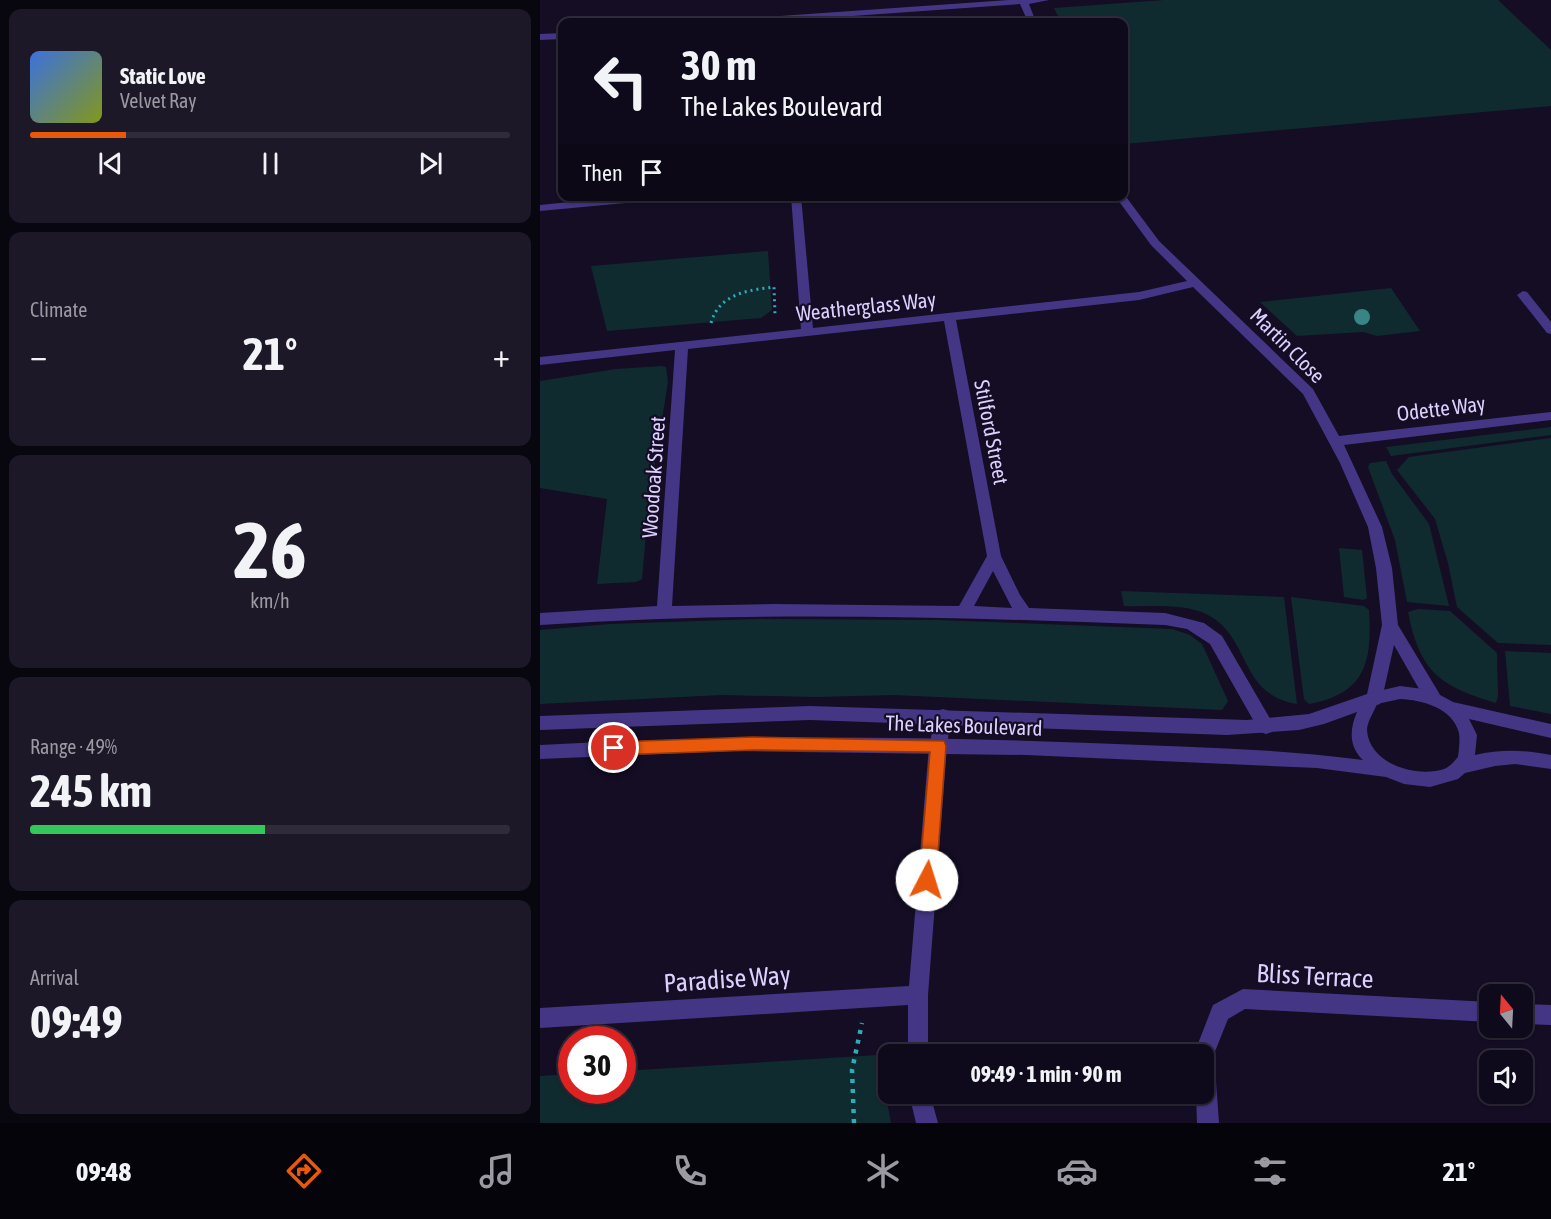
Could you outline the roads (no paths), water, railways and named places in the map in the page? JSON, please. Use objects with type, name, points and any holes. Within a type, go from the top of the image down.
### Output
[{"type":"street","points":[[816,18],[1045,0]]},
{"type":"street","points":[[1023,1],[1030,18]]},
{"type":"street","points":[[540,37],[558,36]]},
{"type":"street","points":[[540,208],[615,201]]},
{"type":"street","points":[[796,201],[807,332]]},
{"type":"street","name":"Martin Close","points":[[1124,201],[1155,243],[1308,392],[1336,441],[1364,498],[1375,527],[1384,568],[1389,625],[1372,700]]},
{"type":"street","name":"Weatherglass Way","points":[[540,361],[1151,295],[1194,283]]},
{"type":"street","points":[[1523,295],[1551,330]]},
{"type":"street","name":"Stilford Street","points":[[949,316],[994,556],[1014,598],[1025,614]]},
{"type":"street","name":"Woodoak Street","points":[[664,612],[682,344]]},
{"type":"street","name":"Odette Way","points":[[1336,441],[1551,416]]},
{"type":"street","points":[[964,611],[994,556]]},
{"type":"street","points":[[540,619],[664,612],[815,609],[964,611],[1166,619],[1193,623],[1216,640],[1266,727]]},
{"type":"street","name":"Martin Close","points":[[1389,625],[1433,698]]},
{"type":"street","points":[[1402,691],[1433,698],[1460,718],[1467,731],[1470,744],[1467,757],[1460,767],[1449,775],[1435,780],[1419,780],[1386,770],[1371,758],[1361,743],[1358,728],[1361,714],[1372,700],[1387,693],[1402,691]]},
{"type":"street","name":"The Lakes Boulevard","points":[[540,723],[799,713],[943,716],[1227,728],[1266,727],[1328,717],[1372,700]]},
{"type":"street","points":[[1448,707],[1551,731]]},
{"type":"street","points":[[918,1044],[918,995],[938,746],[943,716]]},
{"type":"street","name":"The Lakes Boulevard","points":[[540,752],[753,744],[938,746],[1307,760],[1386,770]]},
{"type":"street","points":[[1460,767],[1492,758],[1514,755],[1551,762]]},
{"type":"street","name":"Paradise Way","points":[[540,1018],[918,995]]},
{"type":"street","name":"Bliss Terrace","points":[[1209,1123],[1204,1054],[1220,1012],[1243,999],[1479,1011]]},
{"type":"street","points":[[1533,1014],[1551,1015]]},
{"type":"street","points":[[922,1104],[927,1123]]}]
